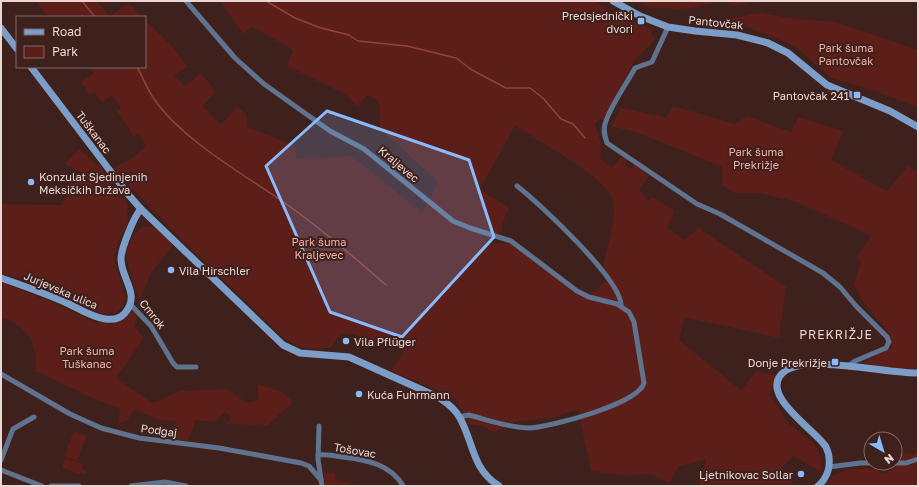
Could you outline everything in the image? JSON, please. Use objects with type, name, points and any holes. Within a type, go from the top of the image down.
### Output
[{"type":"street","name":"Kraljevec","points":[[186,1],[235,58],[264,84],[330,130],[364,149],[384,163],[438,210],[453,221],[511,241],[522,248],[558,278],[589,297],[602,299],[621,306],[629,312],[634,322],[644,372],[642,388],[633,395],[598,412],[571,420],[529,428],[469,415],[459,418]]},
{"type":"street","name":"Pantovčak","points":[[613,1],[640,16],[668,27],[695,32],[737,34],[768,43],[788,53],[827,85],[890,112],[918,127]]},
{"type":"street","points":[[668,27],[652,62],[635,68],[616,103],[605,124],[604,134],[607,143],[697,204],[720,214],[815,268],[840,287],[856,306],[887,337],[889,342],[886,348],[855,361],[848,366]]},
{"type":"street","points":[[1,28],[16,48]]},
{"type":"street","name":"Tuškanac","points":[[32,68],[118,183],[141,209],[283,345],[300,353],[337,355],[359,362],[438,397],[447,403],[459,418],[477,463],[489,483]]},
{"type":"street","name":"Kraljevec","points":[[517,186],[536,201],[591,258],[612,284],[622,302],[621,306]]},
{"type":"street","name":"Cmrok","points":[[141,209],[134,219],[122,252],[121,261],[131,292],[130,304],[151,326],[173,364],[177,366],[196,367]]},
{"type":"street","name":"Jurjevska ulica","points":[[1,278],[105,319],[111,320],[123,316],[130,304]]},
{"type":"street","points":[[818,486],[824,479],[829,467],[826,448],[822,441],[802,424],[779,393],[778,381],[783,372],[797,366],[848,366],[918,373]]},
{"type":"street","name":"Podgaj","points":[[1,374],[64,411],[101,428],[139,438],[219,448],[301,463],[309,466],[321,480]]},
{"type":"street","points":[[1,460],[13,429],[34,417]]},
{"type":"street","points":[[320,426],[318,455],[322,486]]},
{"type":"street","name":"Tošovac","points":[[318,455],[348,458],[379,465],[393,473],[403,486]]},
{"type":"street","points":[[829,467],[860,463],[906,463],[918,459]]},
{"type":"street","points":[[1,470],[42,486]]},
{"type":"street","points":[[131,486],[165,482],[186,486]]},
{"type":"street","points":[[489,483],[500,486]]},
{"type":"street","points":[[51,486],[79,486]]},
{"type":"highlighted area","points":[[327,111],[469,160],[494,237],[402,337],[330,312],[266,166]]},
{"type":"green space","points":[[36,1],[98,1],[97,2],[110,16],[47,16]]},
{"type":"green space","name":"Park šuma Kraljevec","points":[[220,1],[594,1],[612,12],[653,30],[651,35],[655,39],[633,63],[604,120],[600,118],[595,124],[601,143],[600,158],[611,168],[621,157],[628,159],[625,165],[631,169],[635,164],[649,176],[639,190],[649,201],[653,197],[675,211],[667,227],[684,240],[699,228],[786,287],[779,338],[684,317],[679,340],[741,390],[757,371],[776,376],[770,395],[788,423],[812,441],[822,457],[821,472],[793,456],[782,467],[794,486],[699,486],[706,459],[678,467],[670,483],[650,474],[624,475],[591,471],[578,409],[554,417],[515,422],[493,433],[482,426],[469,424],[454,397],[391,371],[404,352],[370,338],[342,333],[331,347],[324,348],[313,349],[298,346],[286,340],[184,242],[113,169],[134,157],[146,146],[138,133],[131,137],[133,135],[117,111],[121,108],[112,95],[102,102],[94,92],[89,95],[81,82],[94,73],[90,68],[146,68],[146,21],[171,45],[188,67],[174,75],[185,86],[201,73],[216,92],[202,106],[221,125],[237,106],[246,114],[248,128],[264,133],[295,147],[297,159],[352,156],[422,213],[438,182],[380,128],[379,102],[368,95],[358,106],[343,93],[287,66],[293,50],[253,27],[243,34]],"holes":[[[515,126],[553,149],[596,179],[612,197],[614,204],[613,222],[603,267],[611,279],[584,297],[575,292],[521,251],[507,243],[487,244],[485,240],[502,231],[502,224],[509,208],[480,189]]]},
{"type":"green space","points":[[627,1],[722,1],[687,9],[657,8]]},
{"type":"green space","points":[[722,1],[760,1],[734,6]]},
{"type":"green space","points":[[129,3],[141,16],[110,16]]},
{"type":"green space","name":"Park šuma Pantovčak","points":[[761,13],[797,19],[836,22],[918,50],[918,103],[916,107],[870,89],[831,78],[795,46],[726,19]]},
{"type":"green space","name":"Park šuma Prekrižje","points":[[673,106],[735,124],[747,116],[791,132],[798,117],[843,131],[831,160],[887,191],[908,166],[918,172],[918,368],[899,369],[862,363],[892,348],[892,342],[887,330],[863,302],[854,284],[861,262],[857,257],[871,236],[797,202],[759,193],[735,193],[722,185],[722,167],[639,133],[611,126],[621,108],[666,117]]},
{"type":"green space","points":[[79,149],[99,166],[127,203],[128,224],[118,241],[115,256],[115,263],[126,299],[123,306],[115,313],[100,313],[28,280],[1,273],[1,204],[62,205],[70,189],[82,173],[65,164]]},
{"type":"green space","points":[[143,226],[153,227],[174,244],[151,273],[139,301],[125,253],[134,235]]},
{"type":"green space","name":"Park šuma Tuškanac","points":[[1,282],[52,302],[94,322],[110,324],[122,321],[132,311],[137,315],[135,328],[144,338],[116,378],[153,403],[180,391],[227,389],[247,403],[258,400],[258,384],[282,392],[293,402],[268,425],[226,424],[232,417],[224,412],[215,422],[196,420],[188,441],[172,439],[176,421],[158,420],[134,409],[128,419],[118,424],[120,408],[101,402],[35,371],[35,352],[30,338],[22,328],[12,321],[1,317]]},
{"type":"green space","points":[[74,431],[87,436],[77,461],[64,456]]},
{"type":"green space","points":[[918,450],[918,486],[825,486],[835,475],[841,472],[863,469],[863,471],[878,471],[880,473],[903,471],[903,453],[913,454]]},
{"type":"green space","points":[[65,458],[83,464],[82,468],[86,470],[85,474],[81,472],[80,474],[62,468]]},
{"type":"green space","points":[[323,461],[325,473],[336,473],[335,480],[361,486],[325,486]]},
{"type":"waterway","points":[[82,1],[94,16]]},
{"type":"waterway","points":[[266,1],[295,18],[321,28],[349,35],[358,41],[407,46],[456,58],[472,70],[506,88],[530,88],[543,98],[561,119],[573,124],[585,138]]},
{"type":"waterway","points":[[138,68],[154,99],[182,130],[217,157],[289,206],[350,254],[386,285]]},
{"type":"place","name":"Predsjednički dvori","points":[[641,21]]},
{"type":"place","name":"Pantovčak 241","points":[[857,95]]},
{"type":"place","name":"Konzulat Sjedinjenih Meksičkih Država","points":[[31,182]]},
{"type":"place","name":"Vila Hirschler","points":[[171,270]]},
{"type":"place","name":"Vila Pflüger","points":[[346,341]]},
{"type":"place","name":"Donje Prekrižje","points":[[835,362]]},
{"type":"place","name":"Kuća Fuhrmann","points":[[359,394]]},
{"type":"place","name":"Ljetnikovac Sollar","points":[[801,474]]},
{"type":"district","name":"PREKRIŽJE","points":[[836,334]]}]
